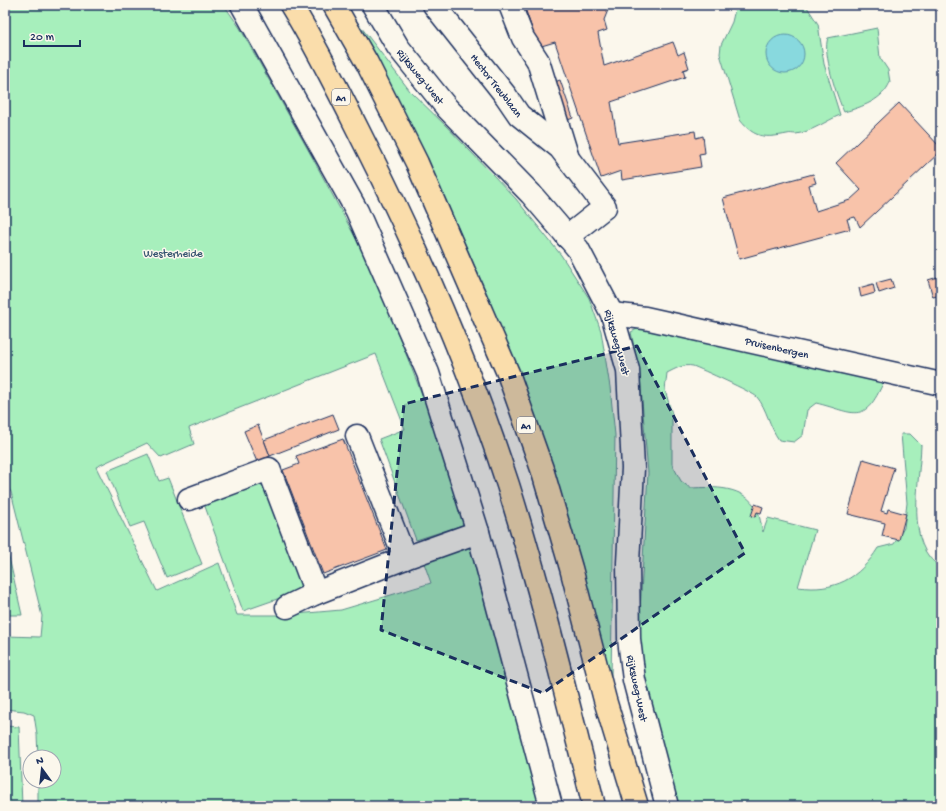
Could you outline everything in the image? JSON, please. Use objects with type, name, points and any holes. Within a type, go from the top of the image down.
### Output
[{"type":"highway","name":"A1","points":[[291,5],[308,33],[389,190],[432,288],[473,388],[507,483],[536,580],[594,806]]},
{"type":"highway","name":"A1","points":[[334,5],[367,63],[417,163],[508,373],[542,469],[560,530],[605,700],[637,806]]},
{"type":"street","points":[[242,5],[357,211],[428,373],[478,532],[551,806]]},
{"type":"street","name":"Rijksweg-West","points":[[373,5],[398,47],[447,108],[532,194],[578,249],[612,314],[628,370],[632,453],[628,563],[629,639],[634,680],[667,806]]},
{"type":"street","name":"Hector Treublaan","points":[[434,5],[506,96],[519,115],[560,148],[605,207],[567,237]]},
{"type":"street","name":"Hector Treublaan","points":[[510,5],[523,38],[538,61],[568,157]]},
{"type":"street","name":"Pruisenbergen","points":[[612,314],[645,318],[941,384]]},
{"type":"street","points":[[358,436],[405,558]]},
{"type":"street","points":[[189,499],[269,469],[316,593]]},
{"type":"street","points":[[286,606],[405,558],[478,532]]},
{"type":"highlighted area","points":[[637,346],[745,553],[543,693],[381,630],[404,404]]},
{"type":"green space","name":"Westerheide","points":[[5,5],[224,5],[240,28],[367,259],[425,402],[466,524],[416,540],[379,439],[405,429],[376,354],[189,428],[194,444],[161,458],[147,443],[96,467],[157,591],[219,563],[237,615],[285,615],[341,610],[431,583],[424,563],[472,544],[541,806],[38,806],[38,789],[62,789],[62,749],[38,749],[34,715],[24,711],[5,709],[5,636],[40,637],[42,616],[11,492],[5,482]]},
{"type":"green space","points":[[736,5],[805,5],[807,7],[818,24],[824,64],[840,115],[813,129],[796,134],[761,136],[745,126],[740,120],[720,54],[721,45],[732,22]]},
{"type":"green space","points":[[348,10],[410,91],[516,199],[561,255],[589,298],[601,331],[610,387],[615,435],[611,677],[578,564],[518,380],[488,296],[427,158]]},
{"type":"green space","points":[[877,28],[880,58],[888,70],[890,82],[882,94],[871,102],[844,112],[834,86],[829,64],[827,53],[828,38]]},
{"type":"green space","points":[[639,328],[884,381],[877,396],[864,411],[857,413],[849,412],[816,403],[807,410],[803,435],[794,442],[779,440],[766,412],[757,397],[753,394],[693,366],[679,367],[667,373],[665,390],[672,414],[672,464],[681,481],[690,488],[728,489],[744,496],[757,510],[763,532],[768,518],[815,530],[798,587],[811,588],[834,585],[844,581],[863,568],[878,548],[894,544],[904,528],[907,503],[901,434],[910,434],[921,445],[917,494],[918,529],[922,544],[929,557],[941,567],[941,806],[678,806],[643,671],[638,646],[648,473],[640,376],[631,332]]},
{"type":"green space","points":[[148,454],[159,481],[168,478],[202,564],[167,578],[144,522],[130,527],[107,471]]},
{"type":"green space","points":[[263,480],[303,590],[243,611],[203,501]]},
{"type":"green space","points":[[5,543],[8,553],[22,615],[5,615]]},
{"type":"green space","points":[[5,726],[19,727],[22,806],[5,806]]},
{"type":"water","points":[[785,35],[795,38],[801,44],[804,54],[801,64],[795,70],[785,73],[775,70],[769,64],[766,54],[769,44],[775,38]]},
{"type":"building","points":[[524,5],[610,5],[604,20],[607,30],[598,33],[604,66],[673,42],[678,55],[684,52],[689,68],[683,70],[685,77],[611,102],[618,143],[695,131],[696,138],[703,136],[705,153],[699,154],[701,167],[622,180],[621,171],[601,178],[555,42],[538,47]]},
{"type":"building","points":[[560,80],[573,118],[565,121],[552,83]]},
{"type":"building","points":[[899,103],[941,148],[941,151],[860,227],[855,217],[847,219],[850,229],[739,259],[723,198],[813,174],[816,183],[809,185],[816,211],[850,200],[861,190],[836,163]]},
{"type":"building","points":[[941,276],[941,295],[933,297],[928,280]]},
{"type":"building","points":[[891,279],[894,288],[879,293],[876,283]]},
{"type":"building","points":[[873,284],[875,293],[861,297],[859,288]]},
{"type":"building","points":[[333,414],[339,429],[270,456],[264,440]]},
{"type":"building","points":[[258,425],[270,456],[257,462],[244,431]]},
{"type":"building","points":[[343,439],[387,550],[323,574],[283,470],[299,464],[296,456]]},
{"type":"building","points":[[863,459],[894,468],[881,511],[887,513],[888,509],[906,514],[899,540],[882,536],[885,523],[848,514]]},
{"type":"building","points":[[755,504],[763,507],[761,513],[757,512],[755,517],[751,516]]}]
